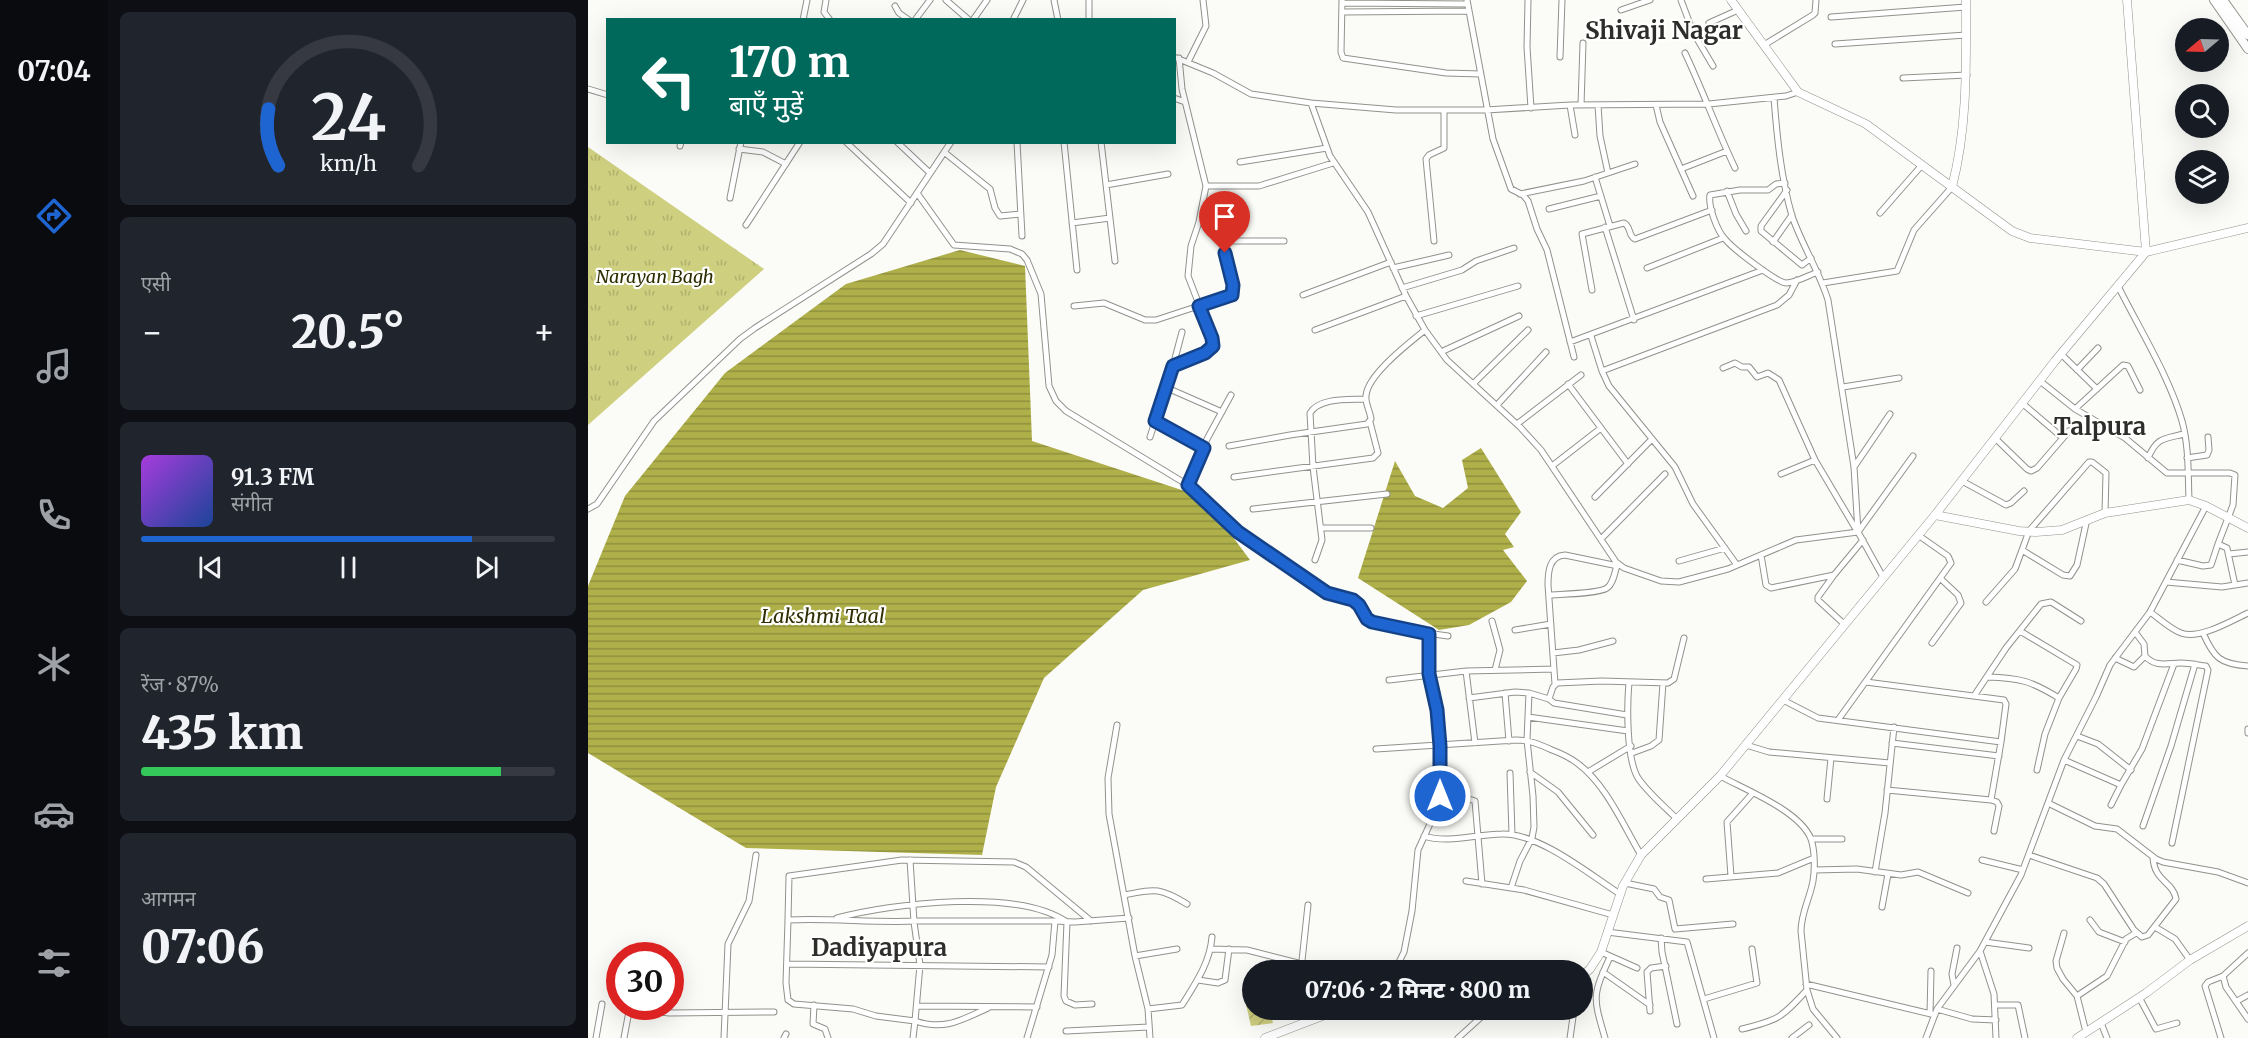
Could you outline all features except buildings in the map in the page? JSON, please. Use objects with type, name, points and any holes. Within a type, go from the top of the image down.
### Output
[{"type":"main road","points":[[2214,0],[2248,50]]},
{"type":"main road","points":[[2223,0],[2248,35]]},
{"type":"street","points":[[803,18],[807,0]]},
{"type":"street","points":[[826,0],[824,12],[828,18]]},
{"type":"street","points":[[916,18],[930,0]]},
{"type":"street","points":[[973,18],[987,0]]},
{"type":"street","points":[[1014,18],[1023,0]]},
{"type":"street","points":[[1054,0],[1058,18]]},
{"type":"street","points":[[1089,0],[1089,18]]},
{"type":"street","points":[[1188,62],[1206,26],[1203,0]]},
{"type":"street","points":[[1528,0],[1527,46],[1531,108]]},
{"type":"street","points":[[1560,57],[1562,0]]},
{"type":"street","points":[[1621,10],[1650,0]]},
{"type":"street","points":[[1681,0],[1693,32],[1713,66]]},
{"type":"street","points":[[1731,0],[1798,92],[1866,124],[2012,231],[2030,238],[2146,252],[2248,228]]},
{"type":"street","points":[[1764,45],[1813,15],[1816,0]]},
{"type":"street","points":[[1593,964],[1601,952],[1620,894],[1641,855],[1720,776],[1746,745],[1935,515],[2061,354],[2146,252],[2127,0]]},
{"type":"street","points":[[950,1],[969,18]]},
{"type":"street","points":[[1480,74],[1446,73],[1343,58],[1341,52],[1342,2],[1467,2],[1493,139],[1508,184],[1512,191],[1528,201],[1547,250],[1574,357]]},
{"type":"street","points":[[1392,3],[1392,12]]},
{"type":"street","points":[[1823,283],[1897,271],[1914,230],[1952,187],[1960,158],[1967,75],[1966,3],[1832,17]]},
{"type":"street","points":[[895,6],[899,13],[906,18]]},
{"type":"street","points":[[1710,23],[1738,10]]},
{"type":"street","points":[[1342,12],[1469,11]]},
{"type":"street","points":[[1836,44],[1966,35]]},
{"type":"street","points":[[1581,105],[1583,43]]},
{"type":"street","points":[[1685,53],[1735,168]]},
{"type":"street","points":[[1177,58],[1213,72],[1251,94],[1311,103],[1396,110],[1709,104],[1774,98],[1798,92]]},
{"type":"street","points":[[1173,366],[1205,353],[1213,346],[1212,338],[1191,288],[1188,269],[1191,246],[1199,222],[1206,186],[1185,102],[1177,58]]},
{"type":"street","points":[[1903,78],[1967,75]]},
{"type":"street","points":[[588,89],[606,94]]},
{"type":"street","points":[[1774,98],[1779,151],[1792,215],[1823,283],[1828,300],[1854,467],[1858,532]]},
{"type":"street","points":[[1176,99],[1185,102]]},
{"type":"street","points":[[1311,103],[1334,163],[1368,212],[1402,288],[1425,330],[1441,352],[1541,450],[1619,566]]},
{"type":"street","points":[[1570,105],[1575,135]]},
{"type":"street","points":[[1598,105],[1601,143],[1608,173]]},
{"type":"street","points":[[1656,105],[1660,122],[1692,196]]},
{"type":"street","points":[[1434,241],[1426,159],[1429,154],[1444,148],[1444,110]]},
{"type":"street","points":[[746,225],[799,144]]},
{"type":"street","points":[[848,144],[911,202]]},
{"type":"street","points":[[899,144],[930,173]]},
{"type":"street","points":[[588,509],[597,504],[654,421],[706,372],[755,328],[883,244],[950,144]]},
{"type":"street","points":[[1017,144],[1022,236]]},
{"type":"street","points":[[1065,144],[1077,270]]},
{"type":"street","points":[[1101,144],[1115,261]]},
{"type":"street","points":[[730,198],[740,146],[763,152],[786,164]]},
{"type":"street","points":[[1240,162],[1327,148]]},
{"type":"street","points":[[1680,169],[1727,151]]},
{"type":"street","points":[[944,152],[990,189],[995,208],[1000,216],[1020,214]]},
{"type":"street","points":[[1206,186],[1259,186],[1334,163]]},
{"type":"street","points":[[1520,194],[1595,177],[1635,164]]},
{"type":"street","points":[[1880,213],[1922,165]]},
{"type":"street","points":[[1106,185],[1168,174]]},
{"type":"street","points":[[1595,177],[1634,320]]},
{"type":"street","points":[[1785,183],[1776,184],[1768,190],[1727,191],[1710,195],[1712,210],[1723,238],[1763,270],[1786,283],[1818,272]]},
{"type":"street","points":[[1787,190],[1761,226],[1763,234],[1802,265],[1811,258]]},
{"type":"street","points":[[1727,191],[1746,231]]},
{"type":"street","points":[[917,193],[954,245],[1010,249],[1022,254],[1027,260],[1041,294],[1049,386],[1056,401],[1066,411],[1188,485],[1238,532],[1327,593],[1353,600],[1359,605],[1367,619],[1372,622],[1448,636]]},
{"type":"street","points":[[1549,209],[1601,196]]},
{"type":"street","points":[[1592,290],[1581,237],[1585,232],[1621,223],[1626,224],[1635,239],[1712,210]]},
{"type":"street","points":[[1773,242],[1792,215]]},
{"type":"street","points":[[1072,223],[1110,218]]},
{"type":"street","points":[[1647,268],[1723,238]]},
{"type":"street","points":[[1074,306],[1104,303],[1152,321],[1232,295],[1233,285],[1224,248],[1224,243],[1227,241],[1284,241]]},
{"type":"street","points":[[1402,288],[1461,270],[1476,261],[1514,248]]},
{"type":"street","points":[[1303,295],[1392,265],[1449,255]]},
{"type":"street","points":[[1570,342],[1763,270]]},
{"type":"street","points":[[1602,371],[1777,305],[1789,295],[1798,279]]},
{"type":"street","points":[[1416,316],[1518,286]]},
{"type":"street","points":[[2118,286],[2171,391],[2184,434],[2189,500]]},
{"type":"street","points":[[1315,330],[1406,296]]},
{"type":"street","points":[[1441,352],[1519,316]]},
{"type":"street","points":[[1234,477],[1376,456],[1377,447],[1370,422],[1366,392],[1385,365],[1425,330]]},
{"type":"street","points":[[1473,384],[1528,330]]},
{"type":"street","points":[[1149,436],[1182,332]]},
{"type":"street","points":[[1591,336],[1602,371],[1616,395],[1675,467],[1694,504],[1737,565]]},
{"type":"street","points":[[2078,370],[2098,348]]},
{"type":"street","points":[[1497,405],[1546,352]]},
{"type":"street","points":[[2061,354],[2097,389]]},
{"type":"street","points":[[1723,368],[1736,363],[1749,368],[1757,377],[1768,373],[1779,380],[1815,460],[1883,577]]},
{"type":"street","points":[[2075,409],[2120,367],[2126,365],[2140,390]]},
{"type":"street","points":[[1517,424],[1581,375]]},
{"type":"street","points":[[1843,387],[1899,378]]},
{"type":"street","points":[[2040,381],[2075,409],[2125,438],[2167,473],[2230,472],[2235,475],[2234,499],[2229,518],[2211,565],[2204,566],[2177,560]]},
{"type":"street","points":[[1568,384],[1628,464]]},
{"type":"street","points":[[1165,387],[1222,412]]},
{"type":"street","points":[[1188,485],[1204,448],[1232,395]]},
{"type":"street","points":[[1315,560],[1322,540],[1309,419],[1312,409],[1329,402],[1366,399]]},
{"type":"street","points":[[2022,403],[2063,438]]},
{"type":"street","points":[[1854,467],[1890,414]]},
{"type":"street","points":[[1155,421],[1204,448]]},
{"type":"street","points":[[1229,446],[1370,422]]},
{"type":"street","points":[[1552,466],[1601,428]]},
{"type":"street","points":[[1995,438],[2031,471],[2037,468],[2069,431]]},
{"type":"street","points":[[2148,458],[2153,446],[2159,441],[2184,434]]},
{"type":"street","points":[[2187,458],[2207,455],[2208,437]]},
{"type":"street","points":[[1595,497],[1653,439]]},
{"type":"street","points":[[1549,699],[1554,684],[1554,669],[1548,595],[1549,570],[1558,556],[1565,555],[1619,566],[1670,583],[1688,580],[1737,565],[1796,540],[1858,532],[1913,456]]},
{"type":"street","points":[[1781,474],[1815,460]]},
{"type":"street","points":[[1986,602],[2015,569],[2029,531],[2089,462],[2106,473],[2105,513]]},
{"type":"street","points":[[1601,539],[1665,474]]},
{"type":"street","points":[[1962,480],[2006,505],[2024,491]]},
{"type":"street","points":[[1253,509],[1387,494]]},
{"type":"street","points":[[1935,515],[2019,531],[2062,530],[2105,513],[2189,500],[2206,506],[2248,528]]},
{"type":"street","points":[[1926,1038],[1934,1013],[1980,951],[2023,870],[2064,760],[2115,658],[2150,612],[2206,506]]},
{"type":"street","points":[[2022,550],[2063,575],[2070,576],[2077,565],[2087,519]]},
{"type":"street","points":[[1321,528],[1371,528]]},
{"type":"street","points":[[1838,720],[1950,566],[1950,560],[1917,535]]},
{"type":"street","points":[[1844,624],[1818,600],[1818,597],[1863,540]]},
{"type":"street","points":[[2218,544],[2226,546],[2235,585]]},
{"type":"street","points":[[1678,561],[1725,548]]},
{"type":"street","points":[[2229,554],[2248,552]]},
{"type":"street","points":[[1761,555],[1768,587],[1834,575]]},
{"type":"street","points":[[1548,595],[1606,588],[1619,566]]},
{"type":"street","points":[[1932,643],[1961,603],[1958,595],[1941,579]]},
{"type":"street","points":[[2166,582],[2210,587],[2248,583]]},
{"type":"street","points":[[1974,696],[2020,631],[2044,602],[2051,602],[2081,621]]},
{"type":"street","points":[[2150,612],[2184,635],[2203,633],[2248,613]]},
{"type":"street","points":[[1491,621],[1500,650],[1496,670]]},
{"type":"street","points":[[1515,630],[1551,624]]},
{"type":"street","points":[[2020,631],[2077,665],[2059,698],[2044,734],[2037,770]]},
{"type":"street","points":[[2115,658],[2134,667],[2145,656],[2144,644],[2135,632]]},
{"type":"street","points":[[2203,633],[2210,649],[2218,659],[2248,666]]},
{"type":"street","points":[[1400,960],[1404,952],[1412,911],[1418,850],[1440,799],[1442,788],[1437,710],[1429,674],[1429,634]]},
{"type":"street","points":[[1554,684],[1668,683],[1674,680],[1684,638]]},
{"type":"street","points":[[1553,653],[1579,650],[1613,641]]},
{"type":"street","points":[[2145,656],[2159,664],[2195,664],[2208,667],[2172,843]]},
{"type":"street","points":[[2112,805],[2142,749],[2174,664]]},
{"type":"street","points":[[2143,826],[2171,746],[2195,664]]},
{"type":"street","points":[[1389,680],[1466,671],[1554,669]]},
{"type":"street","points":[[1466,671],[1475,744]]},
{"type":"street","points":[[1987,677],[2015,678],[2034,683],[2059,698]]},
{"type":"street","points":[[1629,682],[1628,731],[1638,777],[1677,819]]},
{"type":"street","points":[[1866,682],[2004,700],[2006,704],[1991,800]]},
{"type":"street","points":[[1632,753],[1651,746],[1659,740],[1663,683]]},
{"type":"street","points":[[1469,698],[1505,693],[1529,693],[1549,699],[1554,703],[1627,715]]},
{"type":"street","points":[[1505,693],[1509,741]]},
{"type":"street","points":[[1511,888],[1520,861],[1532,838],[1534,823],[1527,740],[1529,693]]},
{"type":"street","points":[[1783,700],[1818,718],[2001,742]]},
{"type":"street","points":[[1528,717],[1628,731]]},
{"type":"street","points":[[1117,725],[1107,796],[1135,956],[1148,1009],[1150,1038]]},
{"type":"street","points":[[1875,872],[1894,727]]},
{"type":"street","points":[[2077,736],[2098,744],[2130,770]]},
{"type":"street","points":[[1376,749],[1527,740],[1573,760],[1588,772],[1610,803],[1641,855]]},
{"type":"street","points":[[1892,743],[1999,756]]},
{"type":"street","points":[[1746,745],[1769,752],[1890,763]]},
{"type":"street","points":[[1588,772],[1630,746]]},
{"type":"street","points":[[1827,799],[1831,758]]},
{"type":"street","points":[[2064,760],[2121,785]]},
{"type":"street","points":[[1510,772],[1512,834]]},
{"type":"street","points":[[1530,772],[1558,792],[1593,835]]},
{"type":"street","points":[[1720,776],[1791,815],[1811,839],[1814,870],[1801,921],[1807,987],[1818,1017],[1838,1038]]},
{"type":"street","points":[[1887,790],[1997,802],[1999,806],[1994,831]]},
{"type":"street","points":[[1731,876],[1727,825],[1730,818],[1752,794]]},
{"type":"street","points":[[1440,799],[1475,801],[1482,884]]},
{"type":"street","points":[[2048,803],[2095,826],[2117,829],[2163,862],[2218,872],[2248,883]]},
{"type":"street","points":[[1425,836],[1439,840],[1512,834],[1532,838],[1620,894]]},
{"type":"street","points":[[1811,839],[1842,839]]},
{"type":"street","points":[[724,1038],[728,944],[747,907],[752,890],[756,855]]},
{"type":"street","points":[[2028,855],[2097,878],[2104,884],[2136,933],[2146,937],[2176,899],[2173,891],[2155,871],[2153,857]]},
{"type":"street","points":[[1706,879],[1778,873],[1814,858]]},
{"type":"street","points":[[910,860],[914,922],[920,965],[918,1006],[912,1038]]},
{"type":"street","points":[[993,1006],[950,1024],[934,1026],[814,1005],[794,1004],[788,1000],[786,983],[789,876],[910,860],[1020,864],[1091,921]]},
{"type":"street","points":[[1982,860],[2023,870]]},
{"type":"street","points":[[1814,870],[1857,869],[1902,875],[1918,873],[1968,893]]},
{"type":"street","points":[[1882,907],[1888,874]]},
{"type":"street","points":[[1467,881],[1511,888],[1613,915]]},
{"type":"street","points":[[1625,883],[1653,889],[1660,897],[1669,900],[1676,928],[1733,924]]},
{"type":"street","points":[[1124,895],[1160,890],[1187,904]]},
{"type":"street","points":[[830,919],[885,907],[913,904],[1021,904],[1044,909],[1067,922]]},
{"type":"street","points":[[1302,960],[1308,905]]},
{"type":"street","points":[[788,920],[1067,922],[1129,918]]},
{"type":"street","points":[[2090,920],[2099,932],[2125,942]]},
{"type":"street","points":[[1027,1038],[1049,967],[1055,921]]},
{"type":"street","points":[[1067,922],[1064,996],[1069,1004],[1092,1004]]},
{"type":"street","points":[[2155,927],[2175,939],[2190,960]]},
{"type":"street","points":[[2077,1038],[2190,960],[2248,927]]},
{"type":"street","points":[[1608,932],[1687,942],[1714,1038]]},
{"type":"street","points":[[2064,933],[2056,961],[2057,968],[2077,996],[2086,1032]]},
{"type":"street","points":[[2077,996],[2107,976],[2129,936],[2136,933]]},
{"type":"street","points":[[1148,1009],[1179,1007],[1198,980],[1211,949],[1212,937]]},
{"type":"street","points":[[1661,938],[1677,1024]]},
{"type":"street","points":[[1985,942],[2029,948]]},
{"type":"street","points":[[1954,985],[1952,974],[1957,948]]},
{"type":"street","points":[[1135,956],[1177,949]]},
{"type":"street","points":[[1211,949],[1247,950],[1279,960]]},
{"type":"street","points":[[1198,980],[1218,983],[1225,980],[1229,949]]},
{"type":"street","points":[[1704,999],[1757,983],[1752,949]]},
{"type":"street","points":[[1980,951],[1996,1005],[1996,1038]]},
{"type":"street","points":[[1601,952],[1637,968]]},
{"type":"street","points":[[2221,1038],[2205,986],[2208,982],[2223,976],[2248,953]]},
{"type":"street","points":[[1605,1038],[1595,996],[1610,957]]},
{"type":"street","points":[[787,964],[1049,967]]},
{"type":"street","points":[[1603,972],[1650,1008],[1647,972],[1651,968],[1666,966]]},
{"type":"street","points":[[1931,971],[1934,1013]]},
{"type":"street","points":[[2223,976],[2226,987],[2248,1019]]},
{"type":"street","points":[[1807,987],[1934,1013],[1996,1020]]},
{"type":"street","points":[[1742,1029],[1776,1020],[1807,987]]},
{"type":"street","points":[[2237,1001],[2248,995]]},
{"type":"street","points":[[2139,997],[2156,1029],[2177,1023]]},
{"type":"street","points":[[596,1038],[602,1004]]},
{"type":"street","points":[[814,1005],[813,1024],[825,1029],[828,1038]]},
{"type":"street","points":[[1996,1005],[2018,1005],[2025,1038]]},
{"type":"street","points":[[918,1006],[1037,1007]]},
{"type":"street","points":[[684,1013],[774,1012]]},
{"type":"street","points":[[624,1038],[627,1020]]},
{"type":"street","points":[[1265,1038],[1312,1020]]},
{"type":"street","points":[[1458,1038],[1478,1020]]},
{"type":"street","points":[[1570,1038],[1573,1020]]},
{"type":"street","points":[[2101,1023],[2108,1038]]},
{"type":"street","points":[[1792,1038],[1809,1025]]},
{"type":"street","points":[[1066,1031],[1149,1027]]},
{"type":"green space","name":"Narayan Bagh","points":[[588,147],[764,269],[588,425]]},
{"type":"green space","points":[[1250,1020],[1272,1020],[1273,1023],[1251,1026]]},
{"type":"water","name":"Lakshmi Taal","points":[[960,250],[1025,266],[1032,441],[1203,497],[1250,560],[1143,590],[1044,678],[996,787],[982,855],[746,848],[588,753],[588,586],[625,496],[725,373],[846,284]]},
{"type":"water","points":[[1481,448],[1521,512],[1505,534],[1514,547],[1503,550],[1527,581],[1511,602],[1469,625],[1439,630],[1358,578],[1395,461],[1415,496],[1443,508],[1468,488],[1462,460]]},
{"type":"district","name":"Shivaji Nagar","points":[[1664,30]]},
{"type":"district","name":"Talpura","points":[[2100,426]]},
{"type":"district","name":"Dadiyapura","points":[[879,947]]},
{"type":"route","points":[[1225,253],[1234,291],[1229,297],[1199,306],[1213,346],[1205,353],[1173,366],[1155,421],[1204,448],[1188,485],[1238,532],[1327,593],[1353,600],[1359,605],[1367,619],[1372,622],[1385,627],[1429,634],[1429,674],[1437,710],[1440,746],[1442,788],[1440,796]]}]
